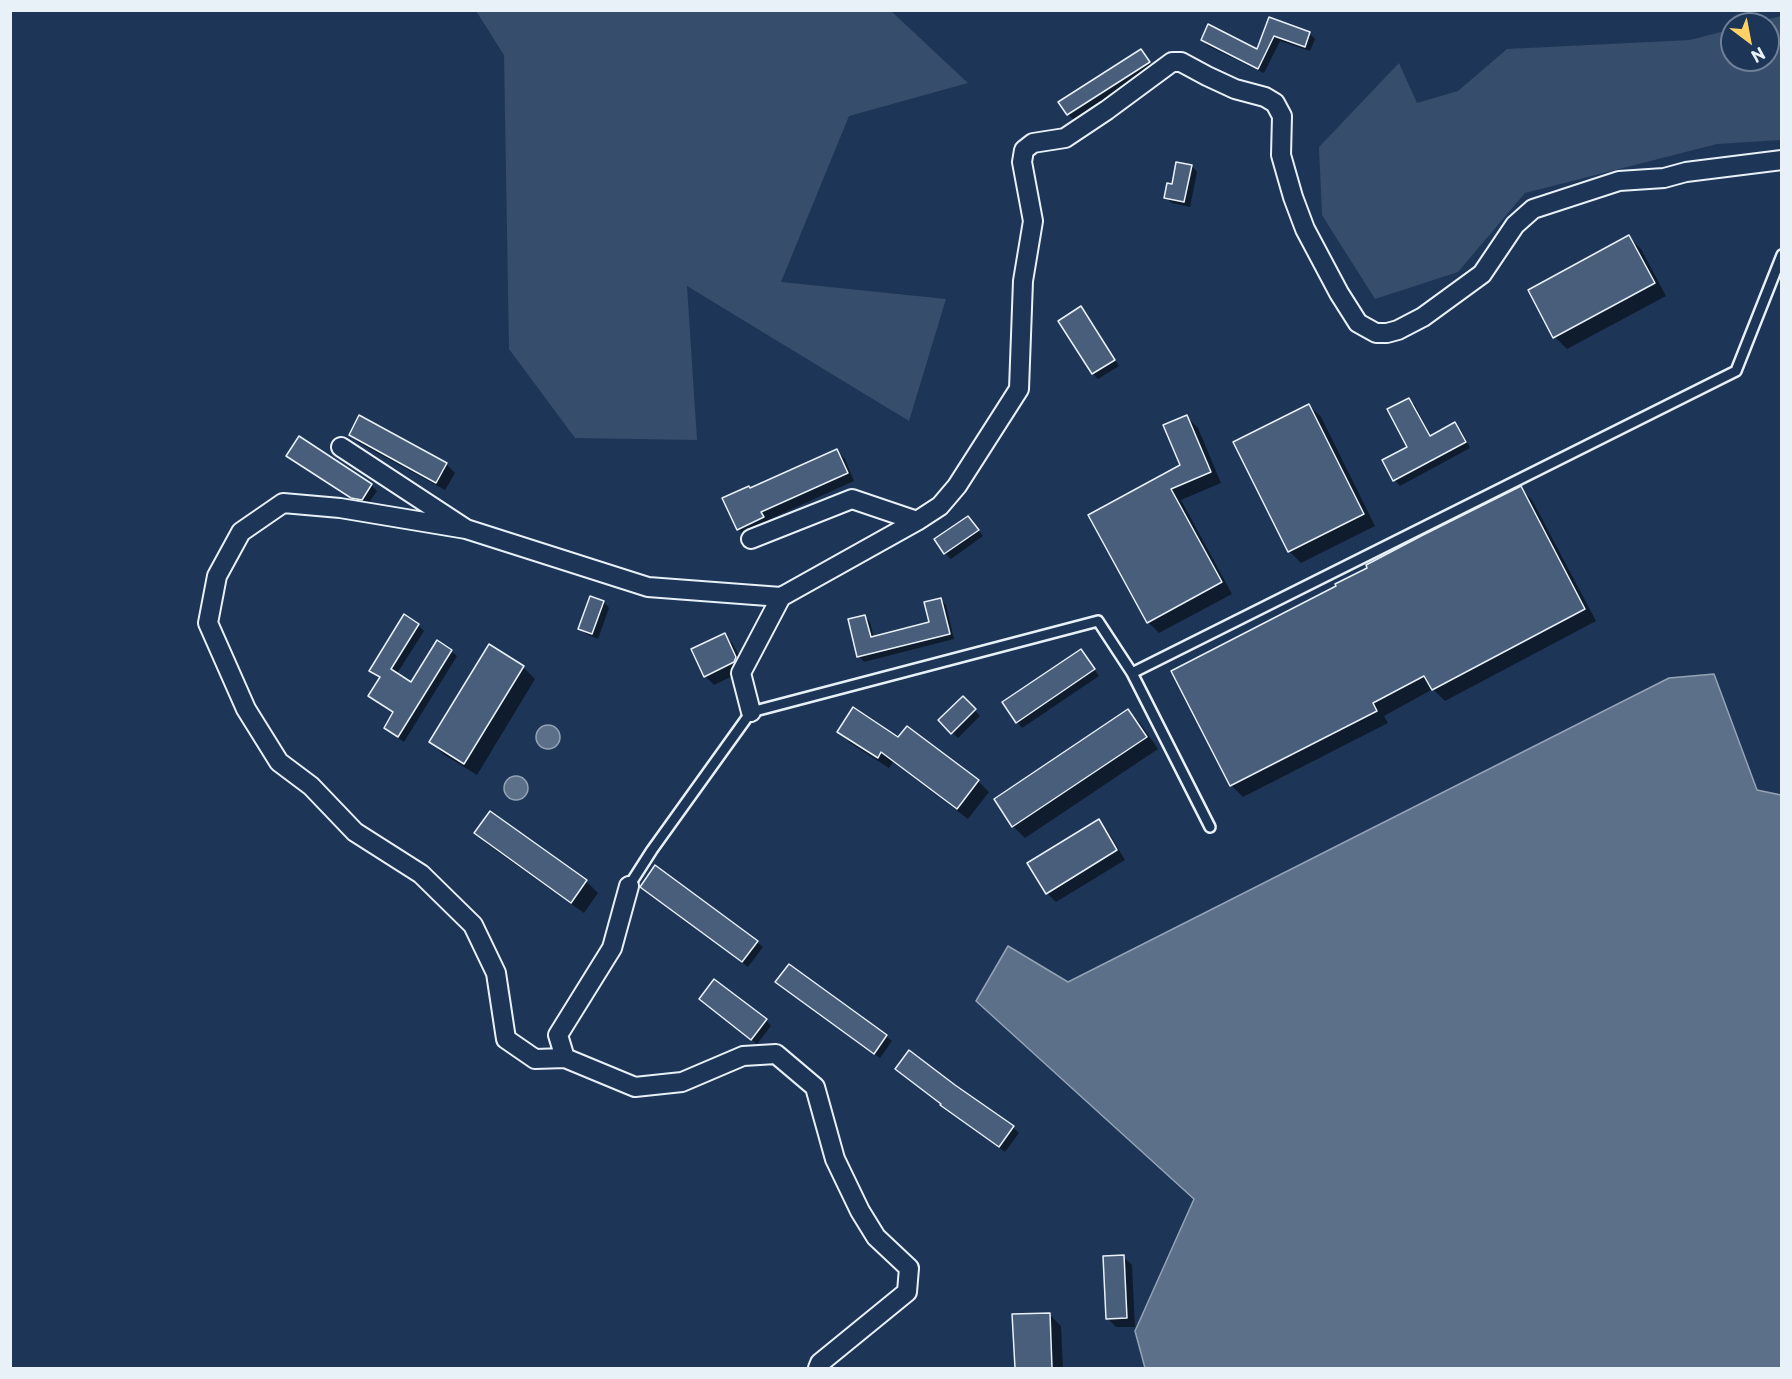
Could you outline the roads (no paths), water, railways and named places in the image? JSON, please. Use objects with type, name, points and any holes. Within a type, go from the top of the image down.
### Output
[{"type":"street","points":[[751,712],[741,673],[781,597],[940,506],[957,486],[1018,389],[1023,281],[1033,221],[1022,162],[1024,150],[1033,143],[1065,138],[1172,62],[1181,62],[1235,89],[1265,97],[1275,103],[1282,116],[1281,155],[1305,229],[1339,293],[1358,323],[1376,333],[1398,330],[1423,317],[1482,274],[1515,225],[1533,209],[1619,182],[1664,178],[1686,172],[1782,160]]},
{"type":"street","points":[[341,447],[466,529]]},
{"type":"street","points":[[750,539],[852,499],[917,521]]},
{"type":"street","points":[[781,597],[648,587],[466,529],[340,508],[283,503],[242,532],[217,576],[208,624],[246,709],[279,762],[311,786],[355,832],[421,874],[473,925],[496,973],[506,1039],[536,1059],[565,1058],[635,1087],[682,1083],[743,1056],[776,1054],[815,1087],[835,1160],[860,1210],[876,1237],[909,1268],[907,1292],[820,1363],[818,1368]]},
{"type":"street","points":[[565,1058],[558,1035],[612,948],[629,886]]},
{"type":"lane","points":[[1132,673],[1736,371],[1782,255]]},
{"type":"lane","points":[[629,886],[652,850],[751,712],[1098,621],[1132,673],[1210,827]]}]
